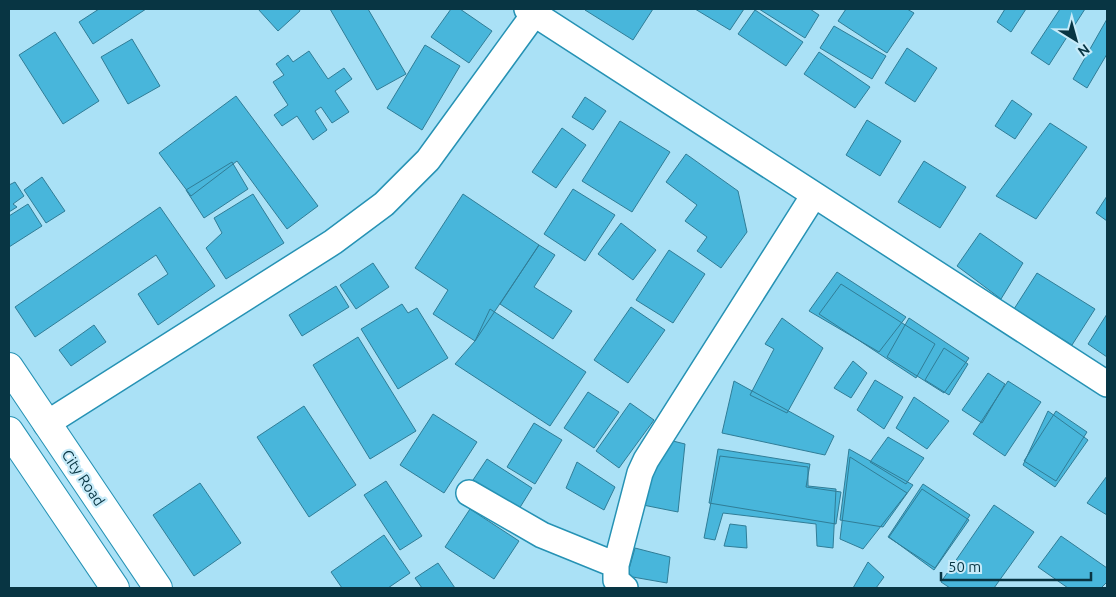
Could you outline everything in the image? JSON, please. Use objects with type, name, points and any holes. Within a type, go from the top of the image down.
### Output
[{"type":"highway","name":"City Road","points":[[9,367],[158,588]]},
{"type":"highway","points":[[11,439],[115,588]]},
{"type":"street","points":[[46,424],[333,242],[384,204],[428,160],[531,11],[1107,384]]},
{"type":"street","points":[[626,588],[616,580],[616,564],[640,473],[646,460],[814,195]]},
{"type":"street","points":[[469,494],[542,535],[616,564]]},
{"type":"building","points":[[99,9],[146,9],[93,44],[79,22]]},
{"type":"building","points":[[258,9],[299,9],[300,11],[278,31]]},
{"type":"building","points":[[330,9],[368,9],[406,74],[377,90]]},
{"type":"building","points":[[451,9],[460,9],[492,31],[469,63],[431,37]]},
{"type":"building","points":[[586,9],[653,9],[633,40]]},
{"type":"building","points":[[695,9],[744,9],[730,30]]},
{"type":"building","points":[[759,9],[810,9],[819,15],[805,38]]},
{"type":"building","points":[[846,9],[907,9],[914,13],[887,53],[838,21]]},
{"type":"building","points":[[1005,9],[1026,9],[1011,32],[997,22]]},
{"type":"building","points":[[1060,9],[1085,9],[1049,65],[1031,53]]},
{"type":"building","points":[[755,10],[803,42],[786,66],[738,34]]},
{"type":"building","points":[[1107,19],[1107,54],[1087,88],[1073,79]]},
{"type":"building","points":[[834,26],[886,56],[872,79],[820,48]]},
{"type":"building","points":[[55,32],[99,101],[63,124],[19,55]]},
{"type":"building","points":[[132,39],[160,86],[128,104],[101,57]]},
{"type":"building","points":[[425,45],[460,66],[422,130],[387,108]]},
{"type":"building","points":[[907,48],[937,68],[915,102],[885,83]]},
{"type":"building","points":[[309,51],[328,79],[344,68],[352,79],[335,91],[349,112],[332,123],[321,107],[315,111],[327,130],[313,140],[297,116],[282,126],[274,115],[288,105],[273,82],[284,75],[276,64],[288,55],[293,62]]},
{"type":"building","points":[[819,52],[870,87],[855,108],[804,74]]},
{"type":"building","points":[[236,96],[318,206],[287,229],[237,161],[191,196],[159,153]]},
{"type":"building","points":[[585,97],[606,111],[593,130],[572,117]]},
{"type":"building","points":[[1012,100],[1032,114],[1015,139],[995,126]]},
{"type":"building","points":[[867,120],[901,141],[880,176],[846,155]]},
{"type":"building","points":[[620,121],[670,152],[632,212],[582,181]]},
{"type":"building","points":[[1050,123],[1087,147],[1036,219],[996,196]]},
{"type":"building","points":[[562,128],[586,145],[556,188],[532,172]]},
{"type":"building","points":[[686,154],[738,191],[747,232],[721,268],[697,251],[707,237],[685,221],[697,205],[666,182]]},
{"type":"building","points":[[924,161],[966,187],[940,228],[898,202]]},
{"type":"building","points":[[232,162],[248,189],[204,218],[186,190]]},
{"type":"building","points":[[42,177],[65,211],[46,223],[24,190]]},
{"type":"building","points":[[15,182],[24,196],[13,204],[17,207],[9,212],[9,185]]},
{"type":"building","points":[[573,189],[615,215],[585,261],[544,234]]},
{"type":"building","points":[[253,194],[284,243],[226,279],[206,248],[222,233],[214,218]]},
{"type":"building","points":[[463,194],[539,245],[475,341],[433,314],[448,290],[415,268]]},
{"type":"building","points":[[1107,196],[1107,221],[1096,213]]},
{"type":"building","points":[[28,204],[42,226],[9,247],[9,216]]},
{"type":"building","points":[[160,207],[215,286],[158,325],[138,294],[168,274],[156,255],[35,337],[15,307]]},
{"type":"building","points":[[621,223],[656,250],[633,280],[598,254]]},
{"type":"building","points":[[980,233],[1023,263],[1001,299],[957,266]]},
{"type":"building","points":[[539,245],[555,255],[534,287],[572,311],[553,339],[500,304]]},
{"type":"building","points":[[669,250],[705,274],[673,323],[636,300]]},
{"type":"building","points":[[373,263],[389,287],[356,309],[340,285]]},
{"type":"building","points":[[837,272],[906,317],[879,352],[809,311]]},
{"type":"building","points":[[1037,273],[1095,309],[1072,345],[1014,309]]},
{"type":"building","points":[[841,284],[935,344],[916,378],[819,314]]},
{"type":"building","points":[[336,286],[349,307],[302,336],[289,315]]},
{"type":"building","points":[[402,304],[408,313],[417,308],[448,358],[398,389],[361,329]]},
{"type":"building","points":[[631,307],[665,330],[628,383],[594,360]]},
{"type":"building","points":[[490,309],[586,372],[550,426],[455,364],[475,341]]},
{"type":"building","points":[[1107,314],[1107,357],[1088,344]]},
{"type":"building","points":[[782,318],[823,348],[787,413],[750,395],[774,349],[765,344]]},
{"type":"building","points":[[909,318],[969,358],[944,393],[887,357]]},
{"type":"building","points":[[94,325],[106,342],[71,366],[59,350]]},
{"type":"building","points":[[358,337],[416,431],[370,459],[313,365]]},
{"type":"building","points":[[944,348],[968,364],[949,395],[925,380]]},
{"type":"building","points":[[853,361],[867,373],[851,398],[834,388]]},
{"type":"building","points":[[988,373],[1005,384],[982,423],[962,410]]},
{"type":"building","points":[[875,380],[903,397],[884,429],[857,410]]},
{"type":"building","points":[[734,381],[834,436],[825,455],[722,433]]},
{"type":"building","points":[[1008,381],[1041,402],[1005,456],[973,434]]},
{"type":"building","points":[[588,392],[619,412],[594,448],[564,428]]},
{"type":"building","points":[[914,397],[949,421],[927,449],[896,428]]},
{"type":"building","points":[[630,403],[654,420],[619,468],[596,451]]},
{"type":"building","points":[[304,406],[356,485],[309,517],[257,437]]},
{"type":"building","points":[[1048,411],[1088,440],[1055,487],[1023,465]]},
{"type":"building","points":[[1056,411],[1087,432],[1056,481],[1024,461]]},
{"type":"building","points":[[433,414],[477,442],[444,493],[400,465]]},
{"type":"building","points":[[534,423],[562,440],[535,484],[507,467]]},
{"type":"building","points":[[888,437],[924,458],[906,484],[870,462]]},
{"type":"building","points":[[665,439],[685,444],[678,512],[643,505]]},
{"type":"building","points":[[718,449],[810,464],[806,487],[841,492],[836,524],[709,503]]},
{"type":"building","points":[[849,449],[913,485],[883,527],[840,520]]},
{"type":"building","points":[[720,456],[808,467],[808,486],[836,489],[833,548],[817,546],[816,524],[723,513],[715,540],[704,538]]},
{"type":"building","points":[[850,457],[907,493],[863,549],[840,539]]},
{"type":"building","points":[[487,459],[532,488],[519,509],[473,480]]},
{"type":"building","points":[[577,462],[615,487],[604,510],[566,488]]},
{"type":"building","points":[[1107,476],[1107,515],[1087,503]]},
{"type":"building","points":[[386,481],[422,536],[400,550],[364,495]]},
{"type":"building","points":[[200,483],[241,543],[194,576],[153,515]]},
{"type":"building","points":[[923,484],[970,515],[935,568],[888,537]]},
{"type":"building","points":[[922,489],[969,520],[934,570],[889,537]]},
{"type":"building","points":[[994,505],[1034,532],[994,588],[950,588],[941,582]]},
{"type":"building","points":[[470,509],[519,541],[494,579],[445,547]]},
{"type":"building","points":[[730,524],[746,526],[747,548],[724,546]]},
{"type":"building","points":[[384,535],[410,573],[388,588],[342,588],[331,572]]},
{"type":"building","points":[[1061,536],[1107,568],[1107,582],[1101,588],[1068,588],[1038,567]]},
{"type":"building","points":[[635,548],[670,557],[667,583],[627,576]]},
{"type":"building","points":[[868,562],[884,577],[876,588],[853,588]]},
{"type":"building","points":[[438,563],[455,588],[422,588],[415,578]]}]
